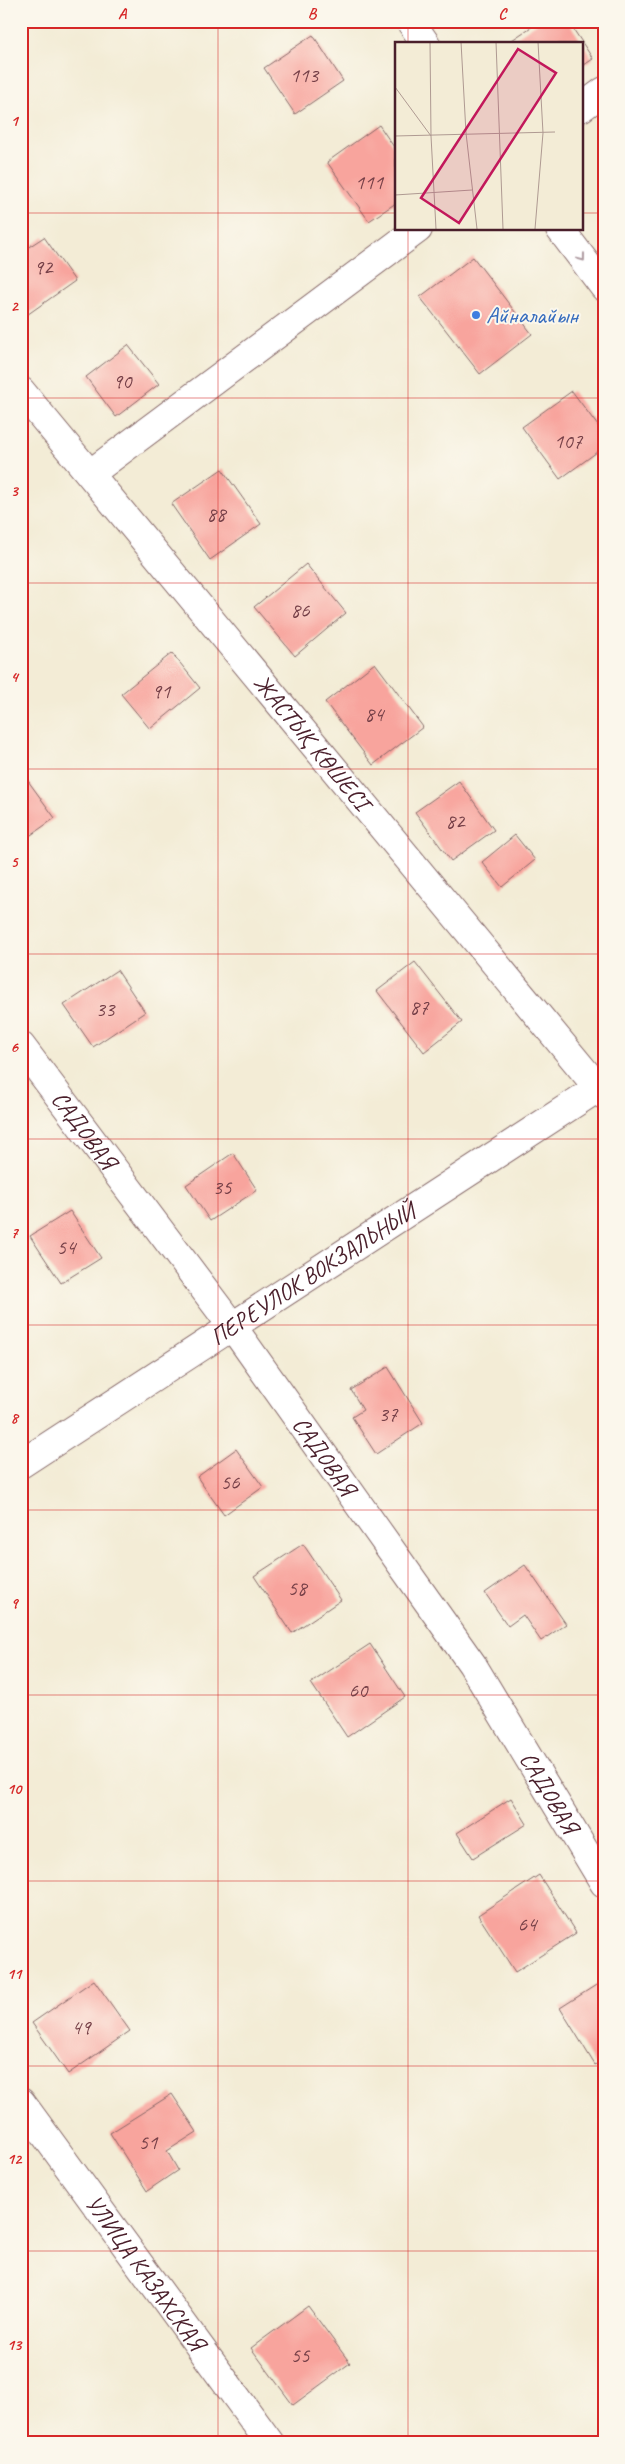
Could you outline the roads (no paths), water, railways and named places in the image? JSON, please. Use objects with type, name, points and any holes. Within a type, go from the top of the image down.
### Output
[{"type":"street","points":[[410,21],[425,42]]},
{"type":"street","points":[[582,107],[604,91]]},
{"type":"street","points":[[91,473],[417,230]]},
{"type":"street","points":[[561,230],[604,287]]},
{"type":"street","name":"ЖАСТЫҚ КӨШЕСІ","points":[[21,391],[602,1089]]},
{"type":"street","name":"САДОВАЯ","points":[[21,1046],[232,1326],[472,1664],[604,1883]]},
{"type":"street","name":"ПЕРЕУЛОК ВОКЗАЛЬНЫЙ","points":[[21,1464],[232,1326],[602,1089]]},
{"type":"street","name":"УЛИЦА КАЗАХСКАЯ","points":[[21,2102],[270,2443]]},
{"type":"place","name":"Айналайын","points":[[476,315]]}]
